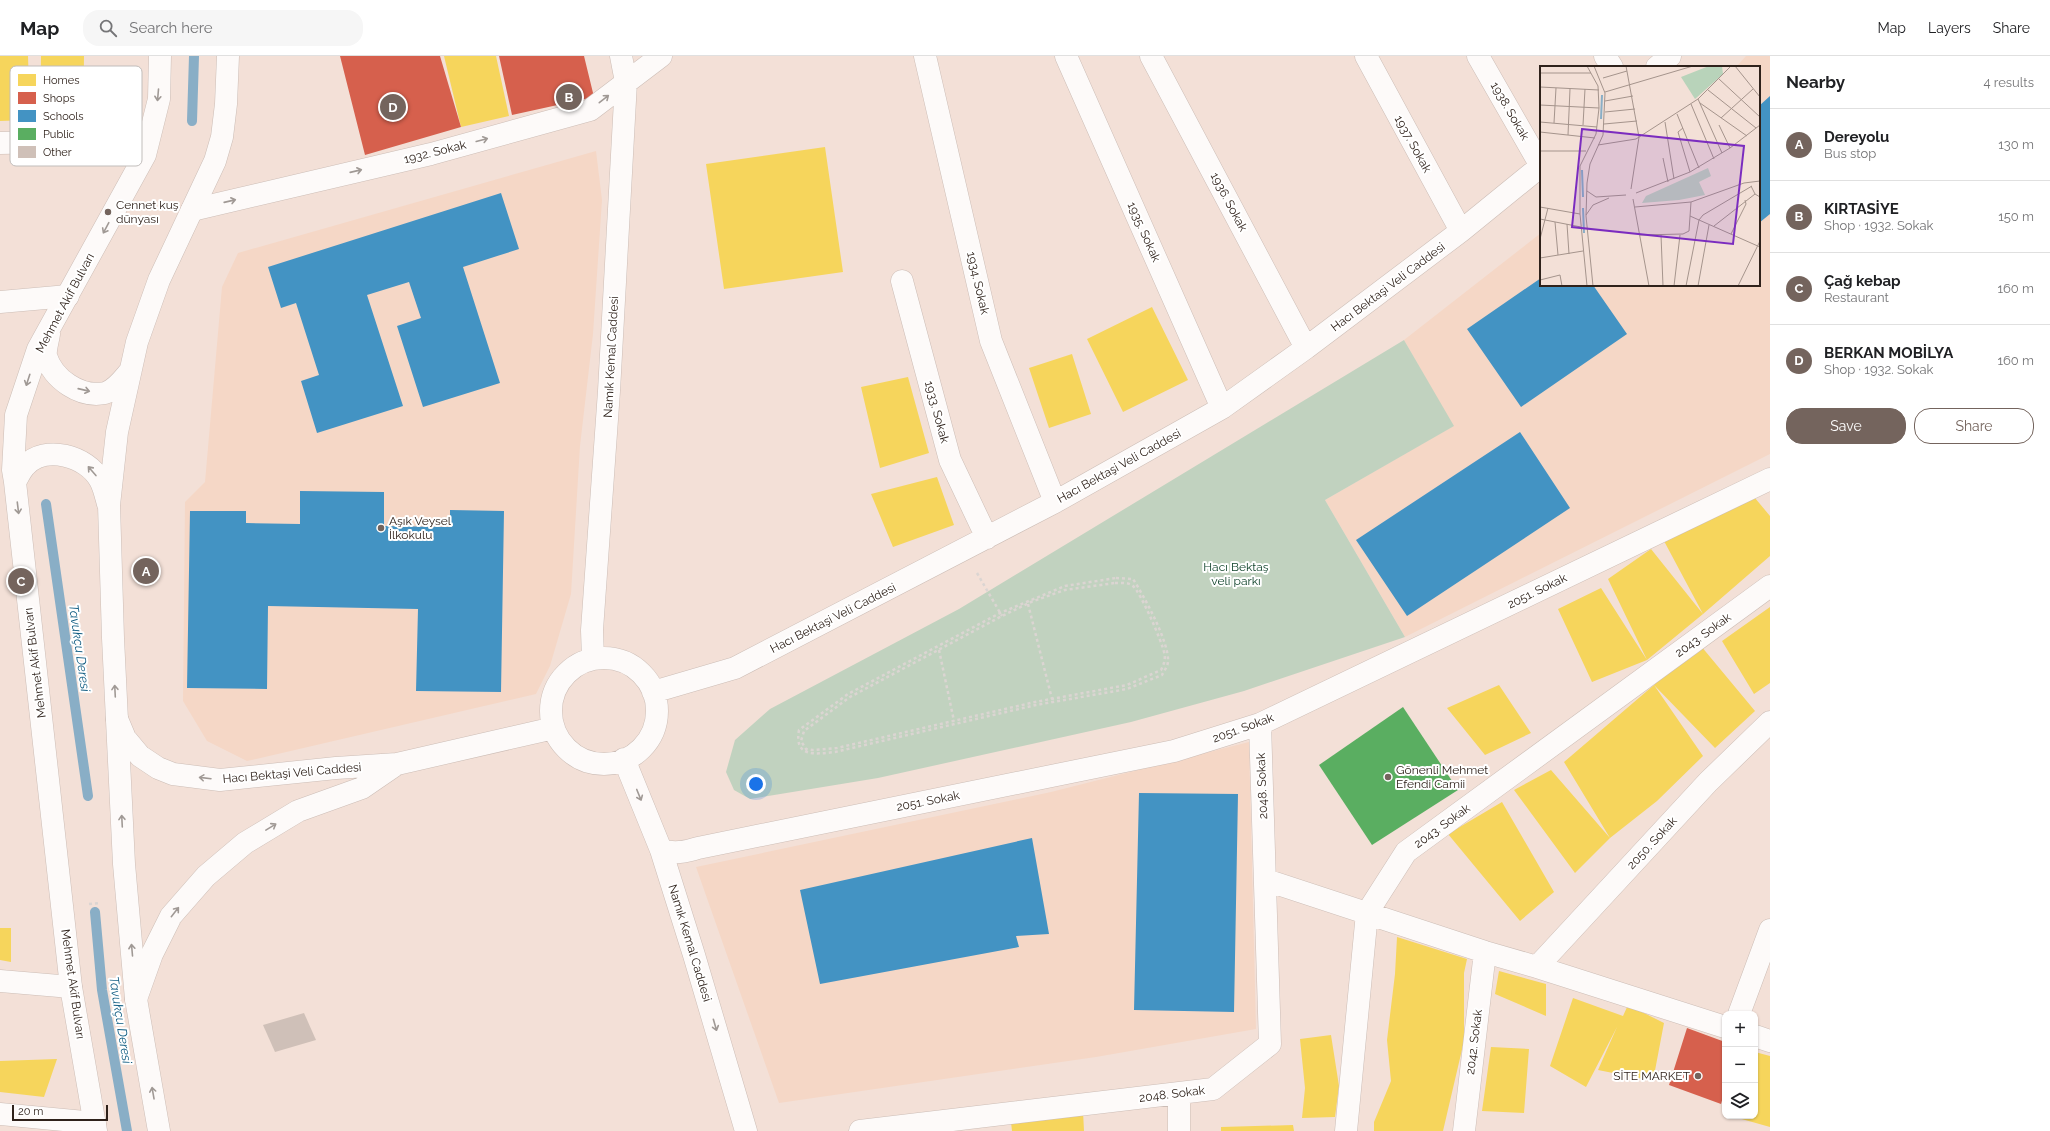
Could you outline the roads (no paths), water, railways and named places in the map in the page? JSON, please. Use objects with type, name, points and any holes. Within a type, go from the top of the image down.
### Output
[{"type":"street","name":"Mehmet Akif Bulvarı","points":[[142,159],[158,99],[160,56]]},
{"type":"street","points":[[160,1131],[136,999],[127,901],[117,719],[109,505],[117,432],[137,342],[158,280],[215,161],[222,138],[226,104],[228,56]]},
{"type":"street","name":"Namık Kemal Caddesi","points":[[593,659],[592,630],[610,383],[626,82],[621,56]]},
{"type":"street","name":"1932. Sokak","points":[[192,210],[431,154],[590,110],[661,56]]},
{"type":"street","name":"1934. Sokak","points":[[925,56],[991,341],[1055,502]]},
{"type":"street","name":"1935. Sokak","points":[[1066,56],[1222,408]]},
{"type":"street","name":"1936. Sokak","points":[[1151,56],[1306,348]]},
{"type":"street","name":"1937. Sokak","points":[[1366,56],[1461,231]]},
{"type":"street","name":"1938. Sokak","points":[[1478,56],[1540,164]]},
{"type":"street","points":[[1605,56],[1611,66]]},
{"type":"street","points":[[1658,66],[1670,56]]},
{"type":"street","points":[[142,140],[148,140]]},
{"type":"street","points":[[0,143],[10,143]]},
{"type":"street","name":"Mehmet Akif Bulvarı","points":[[96,1127],[71,987],[13,470],[16,415],[38,349],[138,166]]},
{"type":"street","name":"Hacı Bektaşi Veli Caddesi","points":[[653,692],[734,668],[1055,502],[1222,408],[1306,348],[1461,231],[1540,167]]},
{"type":"street","name":"1933. Sokak","points":[[902,281],[950,460],[987,538]]},
{"type":"street","points":[[0,302],[68,296]]},
{"type":"street","points":[[50,329],[46,354],[50,365],[64,384],[83,392],[105,393],[119,384],[131,370]]},
{"type":"street","points":[[15,482],[25,466],[37,458],[57,455],[71,456],[86,464],[100,480],[109,505]]},
{"type":"street","name":"2051. Sokak","points":[[661,850],[670,853],[686,852],[698,848],[1174,751],[1260,724],[1770,479]]},
{"type":"street","name":"2043. Sokak","points":[[1346,1131],[1367,913],[1406,852],[1770,586]]},
{"type":"street","points":[[593,659],[617,659],[632,666],[645,677],[653,692],[657,708],[655,724],[651,734],[638,751],[624,759],[608,764],[592,762],[577,756],[564,746],[554,728],[550,716],[552,699],[558,683],[569,670],[584,661],[593,659]]},
{"type":"street","name":"Hacı Bektaşi Veli Caddesi","points":[[117,719],[125,738],[140,756],[173,774],[220,780],[336,768],[397,764],[554,728]]},
{"type":"street","name":"2050. Sokak","points":[[1537,967],[1708,782],[1770,722]]},
{"type":"street","name":"2048. Sokak","points":[[860,1131],[969,1124],[1213,1089],[1270,1044],[1260,724]]},
{"type":"street","name":"Namık Kemal Caddesi","points":[[624,759],[661,850],[746,1131]]},
{"type":"street","name":"Hacı Bektaşi Veli Caddesi","points":[[136,999],[152,954],[171,916],[206,876],[245,842],[298,811],[362,788],[397,764]]},
{"type":"street","points":[[1266,880],[1485,952],[1722,1026]]},
{"type":"street","points":[[1740,1011],[1770,930]]},
{"type":"street","name":"2042. Sokak","points":[[1464,1131],[1485,952]]},
{"type":"street","points":[[0,981],[71,987]]},
{"type":"street","points":[[1758,1037],[1770,1041]]},
{"type":"street","points":[[1179,1093],[1179,1131]]},
{"type":"street","points":[[0,1114],[96,1127]]},
{"type":"waterway","name":"Tavukçu Deresi","points":[[192,121],[194,56]]},
{"type":"waterway","name":"Tavukçu Deresi","points":[[46,504],[88,796]]},
{"type":"waterway","name":"Tavukçu Deresi","points":[[95,912],[102,990],[127,1131]]},
{"type":"place","name":"KIRTASİYE","points":[[569,97]]},
{"type":"place","name":"BERKAN MOBİLYA","points":[[393,107]]},
{"type":"place","name":"Cennet kuş dünyası","points":[[108,212]]},
{"type":"place","name":"Aşık Veysel İlkokulu","points":[[381,528]]},
{"type":"place","name":"Dereyolu","points":[[146,571]]},
{"type":"place","name":"Çağ kebap","points":[[21,581]]},
{"type":"place","name":"Gönenli Mehmet Efendi Camii","points":[[1388,777]]},
{"type":"place","name":"SİTE MARKET","points":[[1698,1076]]},
{"type":"park label","name":"Hacı Bektaş veli parkı","points":[[1236,574]]}]
